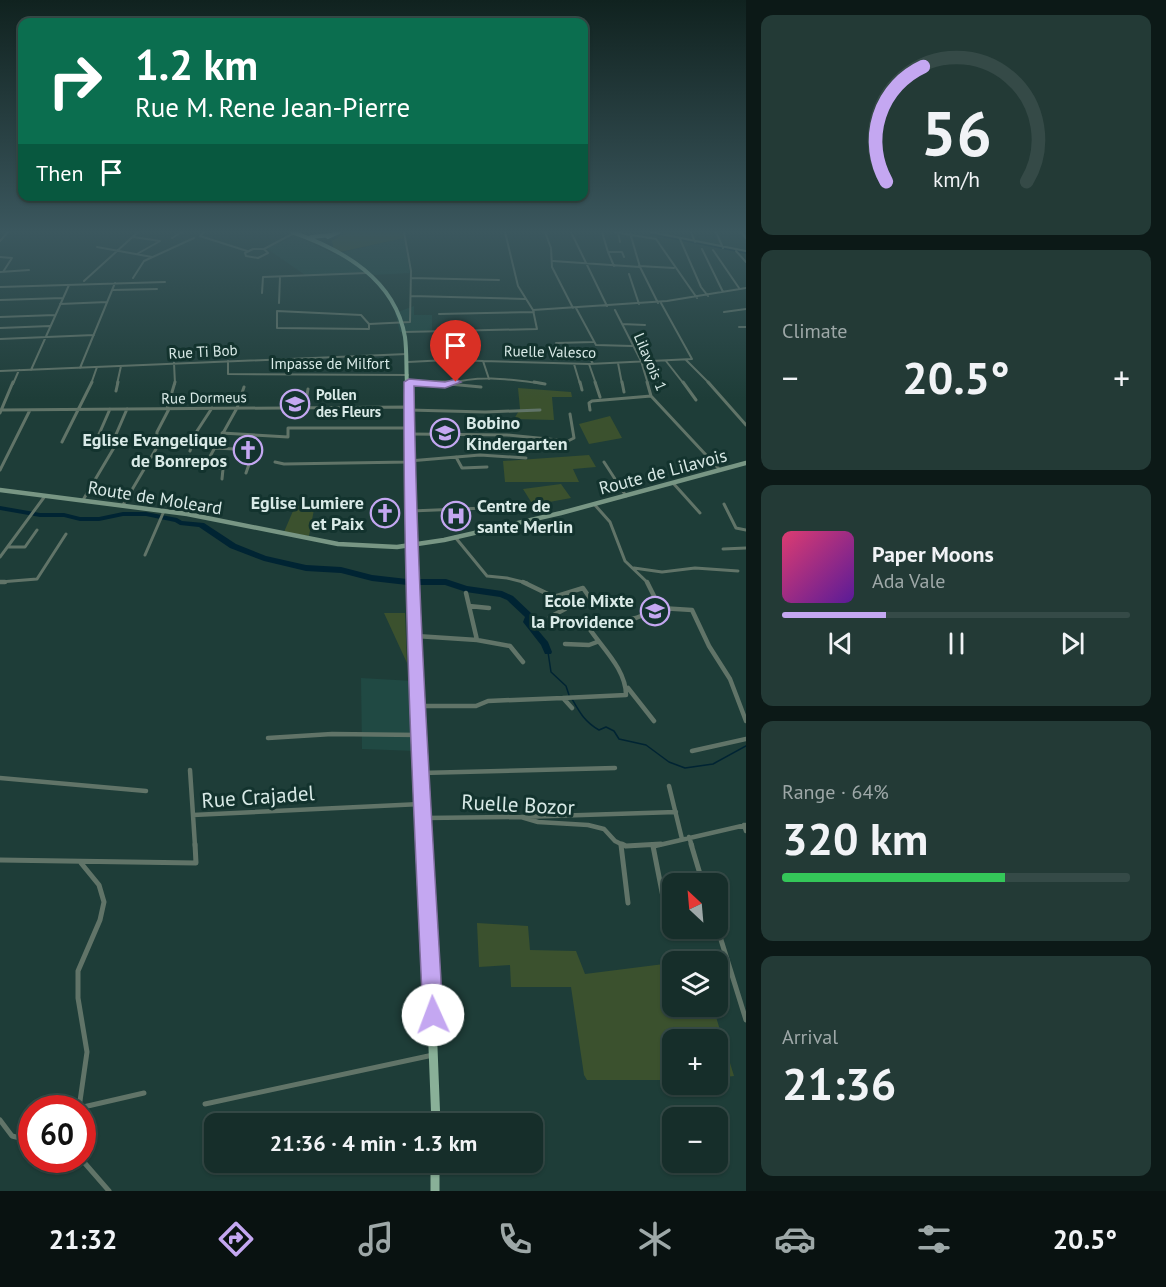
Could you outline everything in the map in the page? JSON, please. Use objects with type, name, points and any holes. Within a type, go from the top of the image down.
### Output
[{"type":"main road","points":[[381,288],[389,296],[402,324],[408,354],[409,462],[418,735],[429,912],[436,1113]]},
{"type":"main road","points":[[435,1173],[435,1191]]},
{"type":"street","points":[[31,370],[68,288]]},
{"type":"street","points":[[262,288],[262,293]]},
{"type":"street","points":[[279,303],[280,288]]},
{"type":"street","points":[[369,324],[369,329],[366,330],[276,328],[277,311],[361,315],[369,324],[410,322],[411,288]]},
{"type":"street","points":[[404,332],[537,329],[534,311],[519,288]]},
{"type":"street","points":[[564,288],[594,342],[599,346],[632,346]]},
{"type":"street","points":[[598,288],[607,306]]},
{"type":"street","points":[[634,288],[639,304]]},
{"type":"street","points":[[650,288],[659,303]]},
{"type":"street","points":[[689,288],[697,298]]},
{"type":"street","points":[[701,288],[708,296]]},
{"type":"street","points":[[720,288],[723,292]]},
{"type":"street","points":[[440,314],[659,303],[746,288]]},
{"type":"street","points":[[80,368],[112,290],[158,289]]},
{"type":"street","points":[[411,296],[525,299]]},
{"type":"street","points":[[0,300],[63,298]]},
{"type":"street","points":[[60,304],[108,302]]},
{"type":"street","name":"Ruelle Valesco","points":[[408,362],[483,361],[591,364],[692,359],[659,303]]},
{"type":"street","points":[[724,312],[746,309]]},
{"type":"street","name":"Lilavois 1","points":[[615,310],[640,361],[651,396],[720,470]]},
{"type":"street","points":[[0,317],[55,315]]},
{"type":"street","points":[[622,324],[645,325]]},
{"type":"street","points":[[0,328],[50,326]]},
{"type":"street","points":[[739,327],[746,327]]},
{"type":"street","points":[[0,339],[94,335]]},
{"type":"street","points":[[556,343],[594,342]]},
{"type":"street","points":[[585,348],[600,397]]},
{"type":"street","name":"Rue Ti Bob","points":[[0,371],[408,354]]},
{"type":"street","points":[[665,360],[696,400]]},
{"type":"street","points":[[686,360],[746,424]]},
{"type":"street","name":"Impasse de Milfort","points":[[228,361],[228,374],[408,375]]},
{"type":"street","points":[[483,361],[489,379]]},
{"type":"street","points":[[123,505],[156,449],[157,432],[168,409],[176,380],[174,363]]},
{"type":"street","points":[[618,363],[624,392]]},
{"type":"street","points":[[574,364],[582,390]]},
{"type":"street","points":[[116,391],[121,366]]},
{"type":"street","points":[[62,442],[92,383],[97,367]]},
{"type":"street","points":[[1,411],[19,370]]},
{"type":"street","points":[[450,384],[468,378],[545,384]]},
{"type":"street","points":[[409,382],[481,387]]},
{"type":"street","points":[[222,479],[223,469],[212,465],[208,460],[237,408],[244,387]]},
{"type":"street","points":[[305,407],[308,389]]},
{"type":"street","points":[[590,410],[589,403],[592,401],[651,396]]},
{"type":"street","name":"Rue Dormeus","points":[[1,411],[305,407],[409,408],[442,412],[540,410]]},
{"type":"street","points":[[190,451],[197,431],[212,408]]},
{"type":"street","points":[[83,500],[116,446],[100,446],[96,441],[110,409]]},
{"type":"street","points":[[111,446],[127,409]]},
{"type":"street","points":[[0,470],[30,410]]},
{"type":"street","points":[[222,433],[288,437],[288,428],[573,439],[570,414]]},
{"type":"street","points":[[215,448],[254,450],[246,473]]},
{"type":"street","points":[[275,462],[285,464],[409,462],[503,455],[510,459],[526,458]]},
{"type":"street","points":[[456,457],[462,468],[487,467]]},
{"type":"street","points":[[604,462],[626,496]]},
{"type":"street","name":"Route de Lilavois","points":[[412,545],[594,504],[746,463]]},
{"type":"street","points":[[673,483],[700,513]]},
{"type":"street","name":"Route de Moleard","points":[[0,490],[123,505],[338,544],[397,547],[412,545]]},
{"type":"street","points":[[0,557],[45,496]]},
{"type":"street","points":[[594,504],[610,522],[625,561],[646,580],[660,608]]},
{"type":"street","points":[[724,504],[736,528],[746,530]]},
{"type":"street","points":[[411,512],[510,507]]},
{"type":"street","points":[[145,555],[164,513]]},
{"type":"street","points":[[7,547],[25,547],[36,531]]},
{"type":"street","points":[[0,582],[37,579],[66,534]]},
{"type":"street","points":[[455,537],[487,576],[523,580],[554,597],[565,609],[550,617]]},
{"type":"street","points":[[723,549],[746,548]]},
{"type":"street","points":[[633,568],[662,572],[695,568],[738,571]]},
{"type":"street","points":[[554,597],[583,588],[590,598]]},
{"type":"street","points":[[466,593],[477,640]]},
{"type":"street","points":[[469,606],[489,608]]},
{"type":"street","points":[[626,695],[627,688],[623,677],[589,628],[636,618],[660,608],[692,610],[709,646],[730,679],[746,721]]},
{"type":"street","points":[[415,636],[477,640],[510,646],[519,654],[523,662]]},
{"type":"street","points":[[565,644],[589,645],[597,642]]},
{"type":"street","points":[[627,688],[636,696],[654,721]]},
{"type":"street","points":[[418,706],[476,706],[488,701],[511,699],[636,696]]},
{"type":"street","points":[[563,698],[572,708]]},
{"type":"street","points":[[268,738],[332,734],[418,735]]},
{"type":"street","points":[[692,751],[746,739]]},
{"type":"street","points":[[420,773],[453,774],[615,768]]},
{"type":"street","points":[[190,770],[193,814]]},
{"type":"street","points":[[0,778],[146,791]]},
{"type":"street","points":[[669,786],[682,839]]},
{"type":"street","name":"Rue Crajadel","points":[[0,860],[80,863],[196,862],[193,814],[421,804]]},
{"type":"street","points":[[520,817],[676,812]]},
{"type":"street","name":"Ruelle Bozor","points":[[422,818],[520,817],[538,822],[597,827],[621,845]]},
{"type":"street","points":[[628,903],[621,845],[653,846],[745,827]]},
{"type":"street","points":[[689,837],[700,873]]},
{"type":"street","points":[[653,846],[662,892]]},
{"type":"street","points":[[80,863],[102,889],[104,902],[101,915],[81,960],[78,982],[87,1047],[87,1070],[82,1095]]},
{"type":"street","points":[[721,939],[746,1020]]},
{"type":"street","points":[[205,1104],[434,1055]]},
{"type":"street","points":[[96,1104],[144,1093]]},
{"type":"street","points":[[0,1120],[12,1136],[18,1138]]},
{"type":"street","points":[[93,1173],[109,1191]]},
{"type":"shaded area","points":[[414,306],[414,315],[432,315],[432,330],[400,332],[395,313]]},
{"type":"shaded area","points":[[361,678],[413,681],[416,751],[362,749]]},
{"type":"green space","points":[[518,388],[571,392],[572,397],[552,397],[554,420],[514,419],[520,409]]},
{"type":"green space","points":[[610,416],[622,438],[589,444],[579,424]]},
{"type":"green space","points":[[589,455],[596,467],[573,469],[579,482],[505,482],[503,461]]},
{"type":"green space","points":[[561,484],[571,498],[533,505],[523,489]]},
{"type":"green space","points":[[296,504],[315,504],[309,536],[284,532]]},
{"type":"green space","points":[[384,613],[405,613],[407,663]]},
{"type":"green space","points":[[477,923],[528,926],[530,950],[576,951],[585,974],[662,964],[662,1017],[716,1017],[720,1029],[662,1029],[662,1080],[587,1080],[584,1075],[571,987],[511,987],[510,965],[479,967]]},
{"type":"green space","points":[[728,1056],[734,1076],[728,1077]]},
{"type":"waterway","points":[[0,508],[80,519],[146,514],[177,520],[180,523],[201,525],[233,546],[264,558],[306,568],[341,570],[372,578],[407,582],[446,582],[466,589],[502,594],[510,598],[529,616],[527,622],[545,644],[548,652]]},
{"type":"waterway","points":[[548,652],[551,672],[566,686],[569,695]]},
{"type":"waterway","points":[[572,699],[583,717],[599,730],[606,727],[614,731],[619,739],[646,745],[669,762],[685,768],[713,764],[746,746]]},
{"type":"place","name":"Pollen des Fleurs","points":[[295,404]]},
{"type":"place","name":"Bobino Kindergarten","points":[[445,433]]},
{"type":"place","name":"Eglise Evangelique de Bonrepos","points":[[248,450]]},
{"type":"place","name":"Eglise Lumiere et Paix","points":[[385,513]]},
{"type":"place","name":"Centre de sante Merlin","points":[[456,516]]},
{"type":"place","name":"Ecole Mixte la Providence","points":[[655,611]]},
{"type":"route","points":[[433,1015],[418,735],[409,477],[409,382],[445,385],[456,382]]}]
